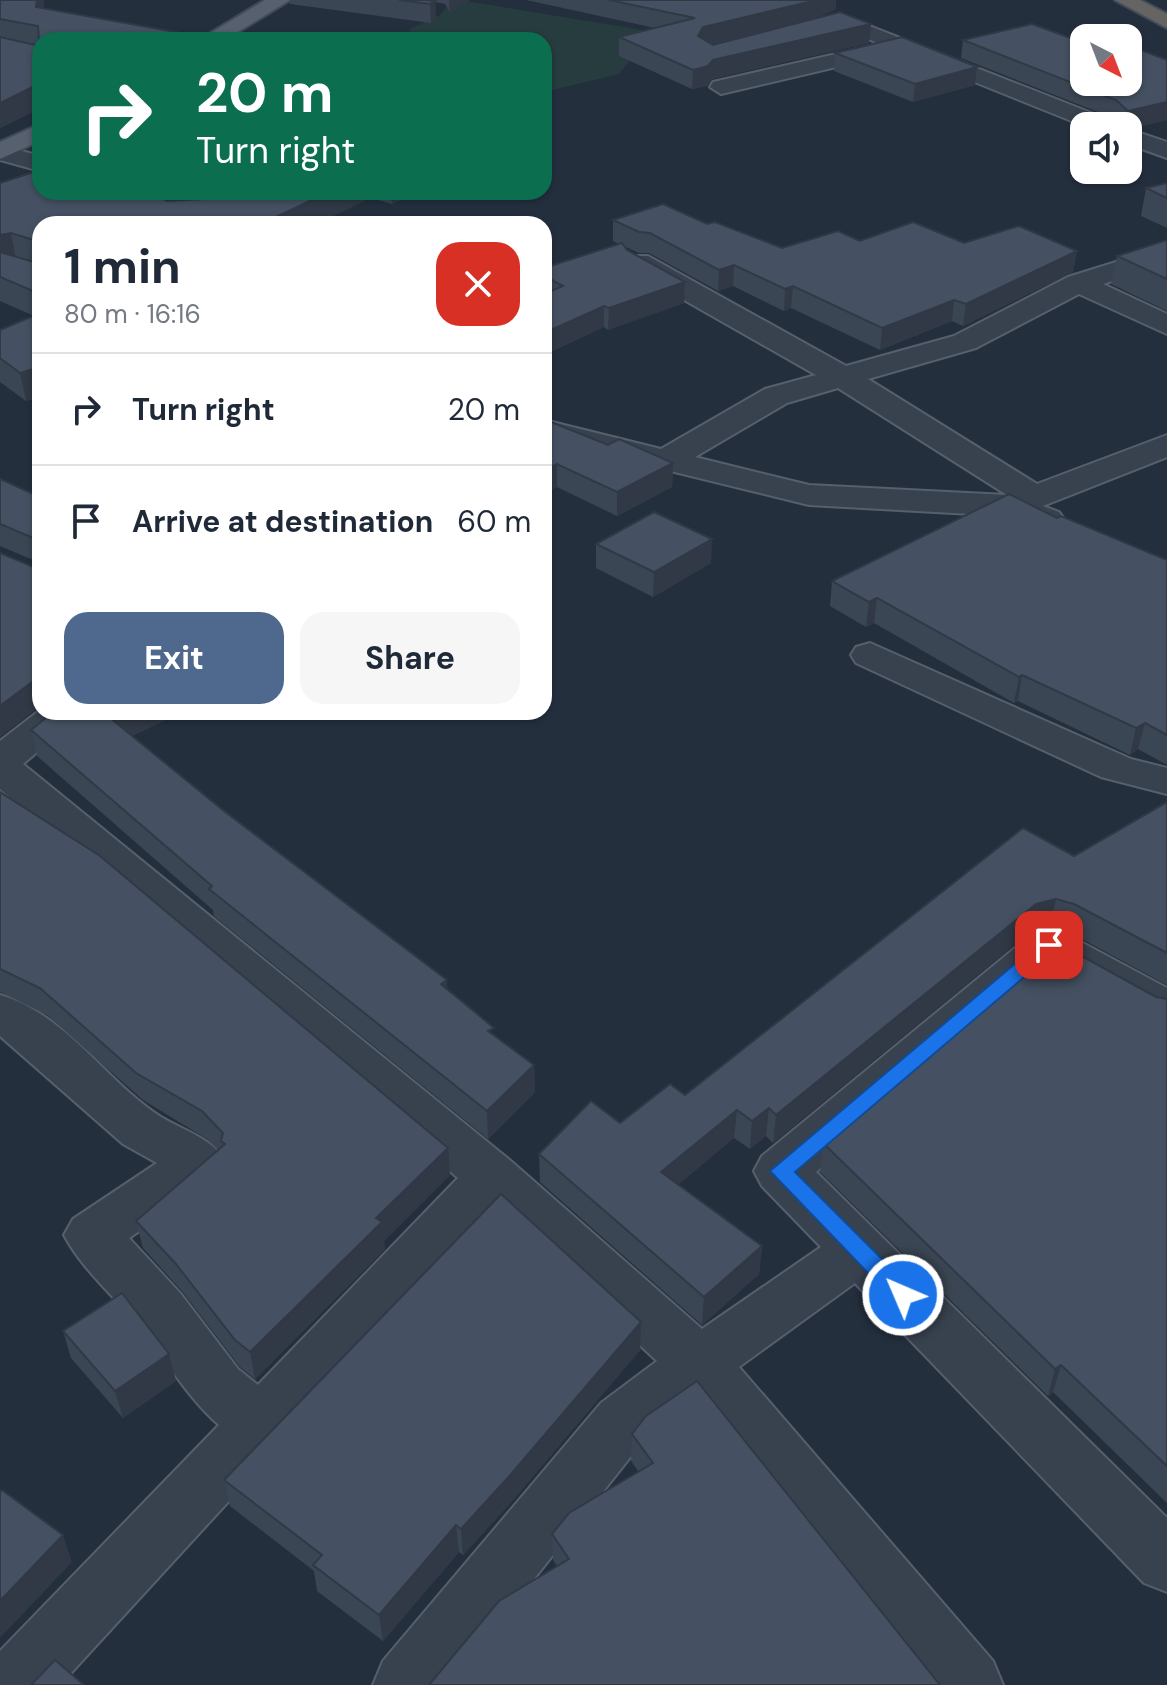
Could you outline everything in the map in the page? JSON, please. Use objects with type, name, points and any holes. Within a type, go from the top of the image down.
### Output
[{"type":"highway","points":[[1125,0],[1167,22]]},
{"type":"main road","points":[[224,32],[280,0]]},
{"type":"main road","points":[[0,152],[32,135]]},
{"type":"street","points":[[865,10],[832,22],[902,45],[1070,112]]},
{"type":"street","points":[[721,87],[902,45]]},
{"type":"street","points":[[1142,141],[1167,151]]},
{"type":"street","points":[[0,152],[32,162]]},
{"type":"street","points":[[669,458],[776,396],[965,342],[1078,283],[1167,254]]},
{"type":"street","points":[[638,262],[844,378],[1023,501],[1082,534]]},
{"type":"street","points":[[1078,283],[1167,325]]},
{"type":"street","points":[[552,433],[669,458],[809,495],[1023,501],[1167,445]]},
{"type":"street","points":[[870,655],[1116,768],[1167,781]]},
{"type":"street","points":[[51,720],[7,746],[699,1363],[969,1685]]},
{"type":"street","points":[[1167,1010],[1049,945],[781,1171],[1167,1562]]},
{"type":"street","points":[[0,1012],[32,1033],[141,1130],[199,1162],[92,1235],[160,1310],[217,1387],[260,1424]]},
{"type":"street","points":[[14,1685],[493,1177]]},
{"type":"street","points":[[407,1685],[622,1422],[699,1363],[859,1250]]},
{"type":"green space","points":[[452,0],[460,0],[661,33],[644,42],[619,74],[552,90],[552,32],[409,32],[440,15]]},
{"type":"building","points":[[0,0],[37,0],[36,7],[175,32],[38,32],[38,26],[0,19]]},
{"type":"building","points":[[399,0],[425,0],[435,1],[430,4]]},
{"type":"building","points":[[609,0],[817,0],[703,27],[698,36],[713,45],[840,12],[871,24],[713,60],[708,66],[693,70],[619,37],[695,18]]},
{"type":"building","points":[[1032,24],[1070,38],[1070,82],[963,40]]},
{"type":"building","points":[[0,37],[32,44],[32,87],[0,103]]},
{"type":"building","points":[[902,37],[977,67],[915,84],[835,53]]},
{"type":"building","points":[[1142,50],[1167,60],[1167,102],[1128,111],[1106,96],[1142,96]]},
{"type":"building","points":[[32,173],[32,200],[312,200],[278,216],[32,216],[32,239],[11,233],[0,235],[0,183]]},
{"type":"building","points":[[1167,183],[1167,198],[1146,188]]},
{"type":"building","points":[[663,204],[707,224],[715,222],[782,248],[838,231],[860,241],[913,222],[964,243],[1019,226],[1077,251],[966,304],[954,300],[882,328],[793,286],[785,289],[734,265],[719,270],[650,233],[639,232],[613,220]]},
{"type":"building","points":[[1167,240],[1167,279],[1117,256]]},
{"type":"building","points":[[622,243],[627,250],[685,282],[609,308],[604,306],[552,329],[552,291],[563,286],[552,280],[552,265]]},
{"type":"building","points":[[0,252],[32,262],[32,291],[0,277]]},
{"type":"building","points":[[32,316],[32,369],[20,373],[0,358],[0,330]]},
{"type":"building","points":[[552,422],[608,445],[619,439],[673,463],[617,492],[557,464],[552,466]]},
{"type":"building","points":[[0,479],[32,493],[32,537],[0,524]]},
{"type":"building","points":[[1009,494],[1057,518],[1061,516],[1167,560],[1167,735],[1145,723],[1136,728],[1022,675],[1019,677],[877,598],[869,602],[832,581]]},
{"type":"building","points":[[654,512],[712,539],[654,572],[596,544]]},
{"type":"building","points":[[0,553],[32,567],[32,682],[0,706]]},
{"type":"building","points":[[43,720],[112,720],[224,811],[447,980],[441,984],[494,1028],[488,1031],[534,1065],[487,1111],[209,889],[212,886],[31,730]]},
{"type":"building","points":[[0,792],[100,856],[448,1148],[376,1218],[382,1222],[250,1352],[235,1340],[176,1264],[136,1221],[225,1144],[221,1141],[223,1133],[202,1111],[136,1073],[40,988],[0,969]]},
{"type":"building","points":[[1167,802],[1167,953],[1074,904],[1056,899],[1036,904],[776,1115],[769,1108],[752,1121],[737,1110],[661,1172],[762,1246],[704,1297],[539,1154],[591,1101],[620,1123],[670,1084],[685,1095],[1023,828],[1074,856]]},
{"type":"building","points":[[1060,944],[1156,997],[1167,999],[1167,1466],[1061,1365],[1055,1369],[824,1144]]},
{"type":"building","points":[[501,1194],[641,1322],[512,1473],[461,1529],[456,1525],[379,1615],[313,1565],[322,1555],[224,1480]]},
{"type":"building","points":[[122,1293],[169,1354],[115,1391],[63,1331]]},
{"type":"building","points":[[697,1381],[940,1685],[429,1685],[499,1601],[569,1559],[552,1534],[569,1513],[653,1463],[632,1434],[646,1416]]},
{"type":"building","points":[[2,1490],[63,1535],[0,1601],[0,1492]]},
{"type":"building","points":[[55,1660],[84,1685],[31,1685]]},
{"type":"route","points":[[903,1295],[781,1171],[1049,945]]}]
